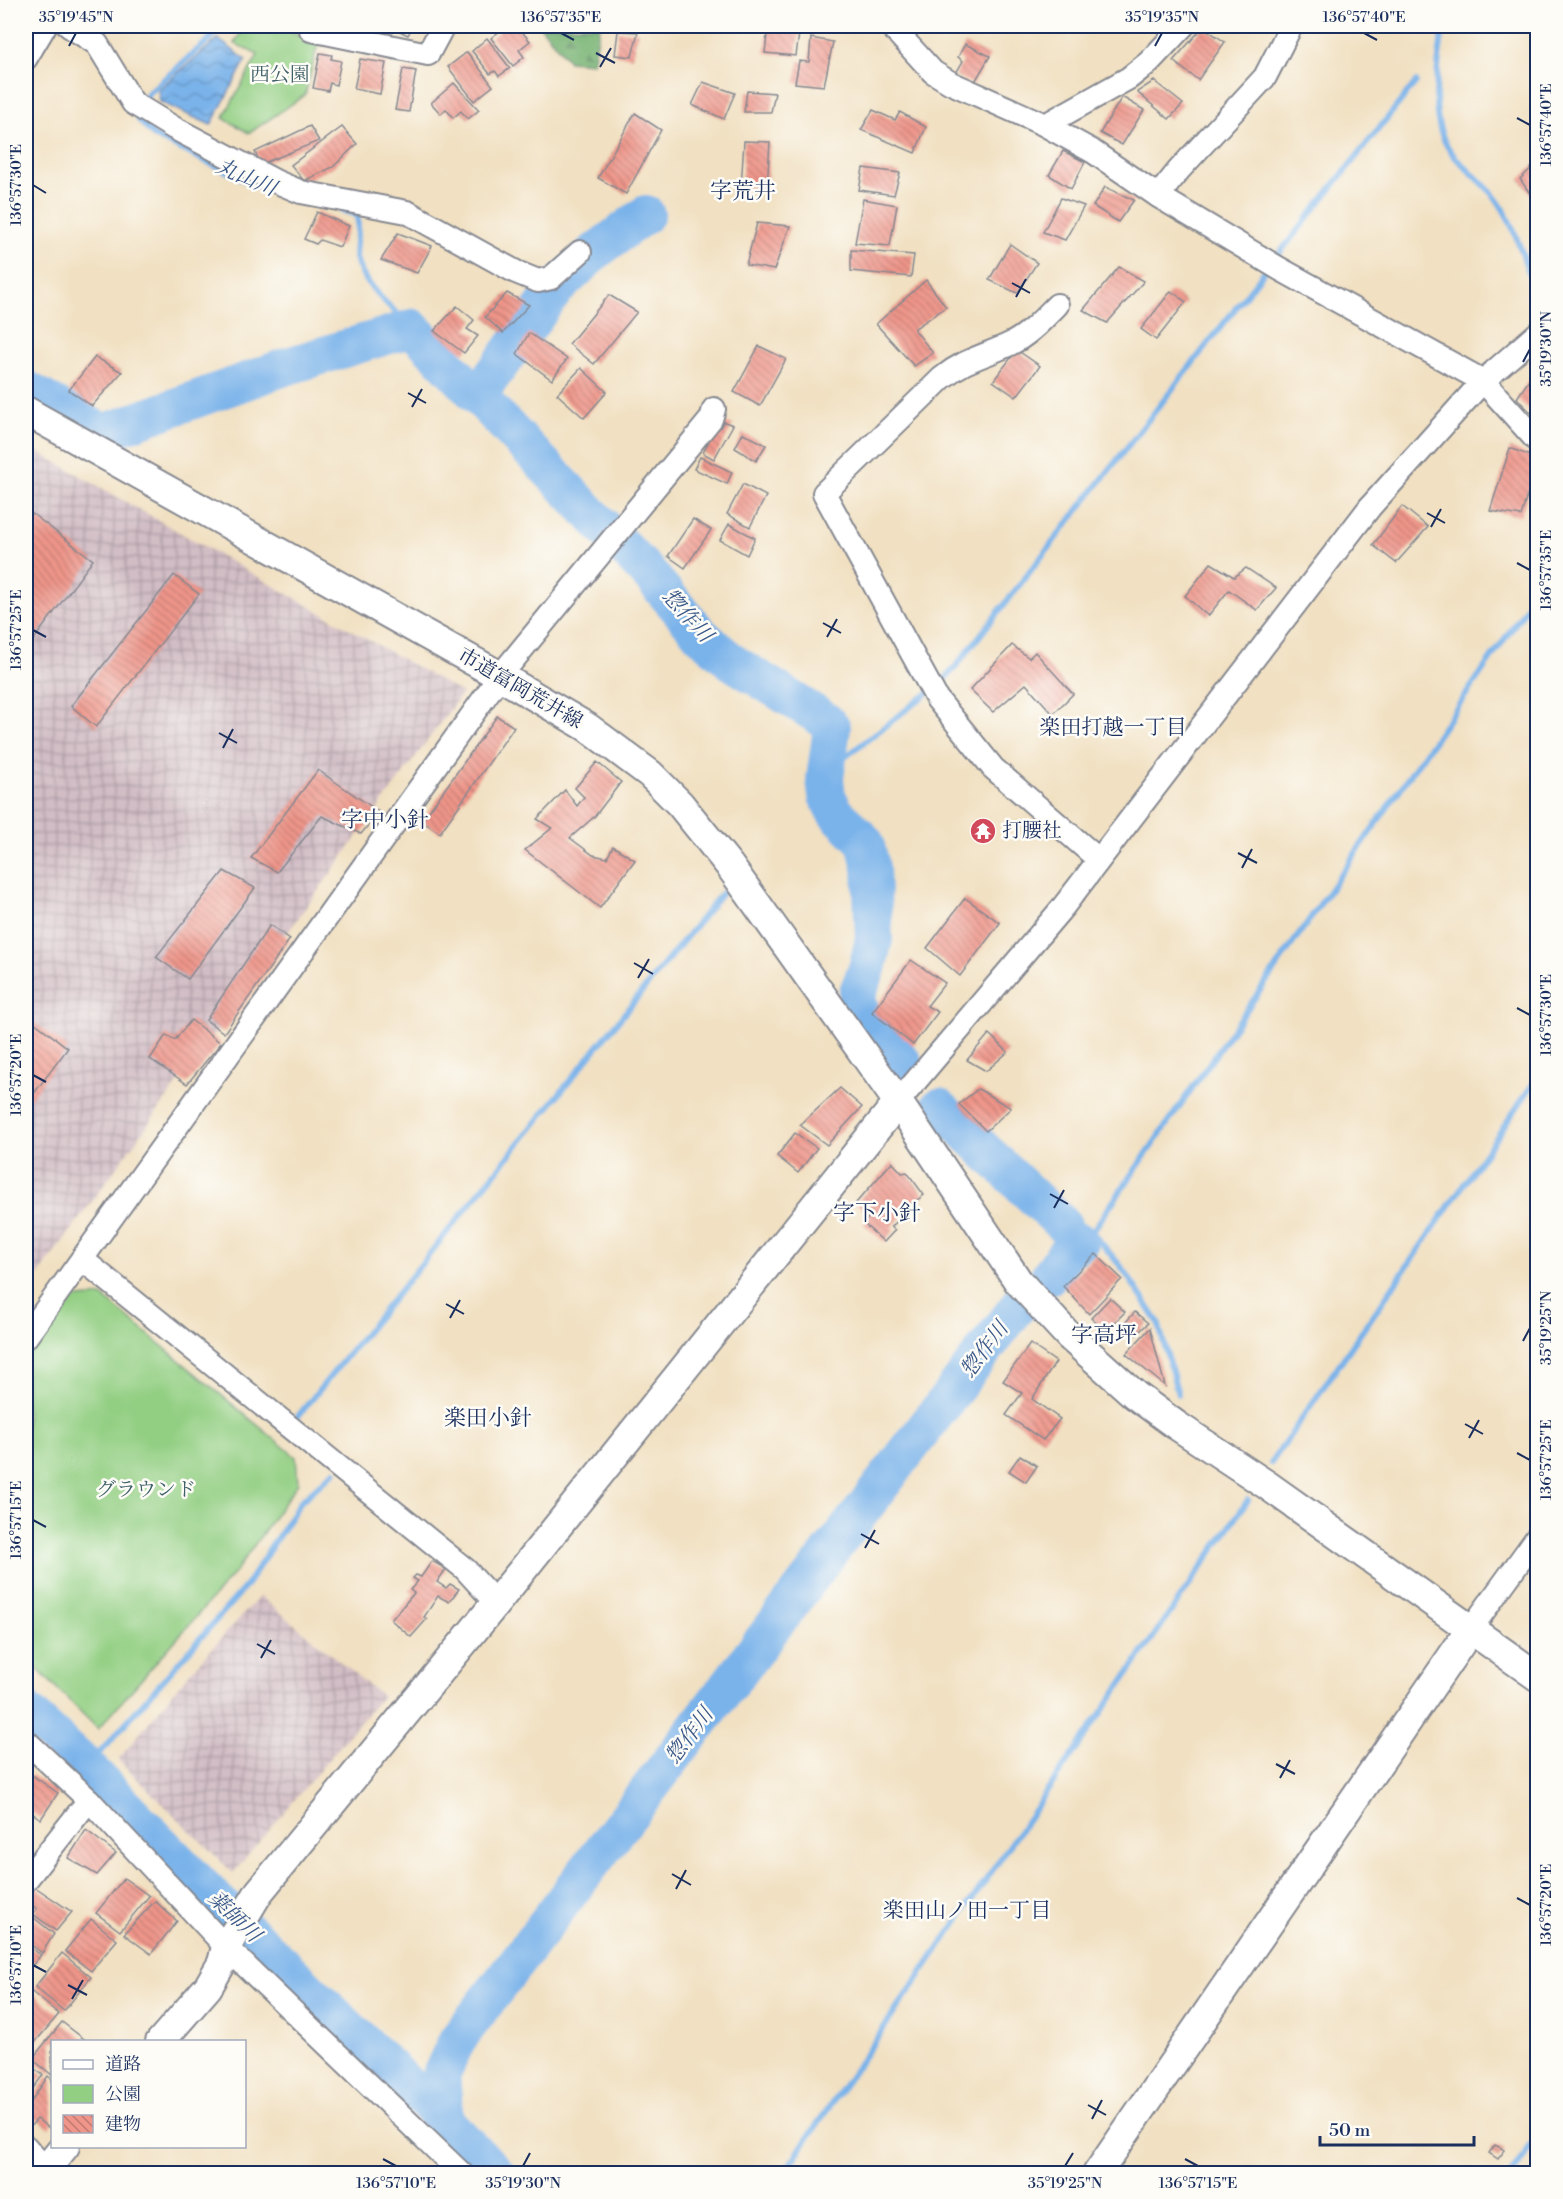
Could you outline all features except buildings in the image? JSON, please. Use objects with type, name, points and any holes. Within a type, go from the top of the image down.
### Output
[{"type":"street","points":[[26,58],[45,26]]},
{"type":"street","points":[[69,26],[97,44],[141,109],[277,182],[310,194],[407,212],[516,272],[538,280],[551,278],[580,252]]},
{"type":"street","points":[[313,26],[311,30],[428,54],[443,26]]},
{"type":"street","points":[[891,26],[933,72],[1045,125],[1271,264],[1483,381],[1538,442]]},
{"type":"street","points":[[1045,125],[1129,78],[1149,62],[1182,26]]},
{"type":"street","points":[[1158,196],[1264,77],[1291,26]]},
{"type":"street","points":[[1057,305],[1032,330],[1011,344],[960,363],[824,493],[931,688],[993,768],[1098,859]]},
{"type":"street","points":[[162,2040],[208,1987],[222,1963],[226,1947],[259,1892],[496,1603],[898,1102],[1063,907],[1370,507],[1483,381],[1538,333]]},
{"type":"street","points":[[26,1337],[500,676],[711,419],[714,409]]},
{"type":"street","name":"市道富岡荒井線","points":[[26,411],[500,676],[587,727],[650,774],[680,804],[729,866],[898,1102],[1018,1281],[1068,1335],[1160,1413],[1267,1485],[1538,1677]]},
{"type":"street","points":[[82,1260],[465,1569],[496,1603]]},
{"type":"street","points":[[1097,2174],[1470,1630],[1538,1536]]},
{"type":"street","points":[[26,1741],[89,1800],[226,1947],[462,2174]]},
{"type":"street","points":[[26,1881],[89,1800]]},
{"type":"street","points":[[26,2147],[43,2171],[63,2148]]},
{"type":"shaded area","points":[[26,445],[462,693],[26,1292]]},
{"type":"shaded area","points":[[260,1596],[382,1696],[233,1873],[118,1760],[186,1677]]},
{"type":"green space","name":"西公園","points":[[246,26],[271,26],[319,40],[305,95],[249,133],[223,118],[258,55],[234,43]]},
{"type":"green space","points":[[540,26],[600,26],[593,63],[569,61]]},
{"type":"green space","name":"グラウンド","points":[[102,1296],[296,1457],[298,1483],[236,1571],[98,1729],[26,1658],[26,1356],[66,1299]]},
{"type":"water","points":[[218,39],[246,60],[211,125],[160,102],[158,90]]},
{"type":"waterway","name":"丸山川","points":[[144,104],[148,93],[209,40],[219,26]]},
{"type":"waterway","points":[[1443,26],[1436,95],[1440,129],[1446,144],[1456,158],[1485,185],[1500,204],[1517,238],[1538,297]]},
{"type":"waterway","points":[[1274,260],[1416,82]]},
{"type":"waterway","name":"丸山川","points":[[140,114],[138,119],[154,136],[259,187],[274,191]]},
{"type":"waterway","name":"丸山川","points":[[341,210],[357,215],[355,252],[364,277],[379,296],[412,328]]},
{"type":"waterway","name":"惣作川","points":[[478,395],[556,289],[596,251],[646,214]]},
{"type":"waterway","points":[[844,758],[942,682],[953,670],[1267,268]]},
{"type":"waterway","name":"惣作川","points":[[26,389],[103,433],[285,367],[412,328],[649,574],[701,635],[732,662],[825,720],[832,728],[825,779],[827,796],[835,812],[865,842],[871,867],[874,939],[867,969],[858,992],[857,1003],[868,1025],[904,1063]]},
{"type":"waterway","points":[[1080,1242],[1092,1232],[1538,591]]},
{"type":"waterway","points":[[298,1423],[295,1420],[722,893]]},
{"type":"waterway","points":[[1271,1463],[1538,1077]]},
{"type":"waterway","name":"惣作川","points":[[939,1107],[1063,1225]]},
{"type":"waterway","points":[[1092,1232],[1123,1269],[1158,1322],[1178,1394]]},
{"type":"waterway","name":"惣作川","points":[[1049,1276],[1067,1251],[1080,1242]]},
{"type":"waterway","name":"惣作川","points":[[497,2174],[445,2121],[441,2075],[457,2040],[1019,1305]]},
{"type":"waterway","points":[[87,1767],[246,1586],[301,1501],[335,1471]]},
{"type":"waterway","points":[[783,2174],[1248,1500]]},
{"type":"waterway","name":"薬師川","points":[[26,1711],[87,1767],[215,1899],[445,2121]]},
{"type":"waterway","points":[[1512,2174],[1538,2136]]},
{"type":"place","name":"打腰社","points":[[983,831]]},
{"type":"district","name":"字荒井","points":[[743,191]]},
{"type":"district","name":"楽田打越一丁目","points":[[1113,728]]},
{"type":"district","name":"字中小針","points":[[385,820]]},
{"type":"district","name":"字下小針","points":[[877,1213]]},
{"type":"district","name":"字高坪","points":[[1104,1335]]},
{"type":"district","name":"楽田小針","points":[[488,1418]]},
{"type":"district","name":"楽田山ノ田一丁目","points":[[967,1911]]}]
